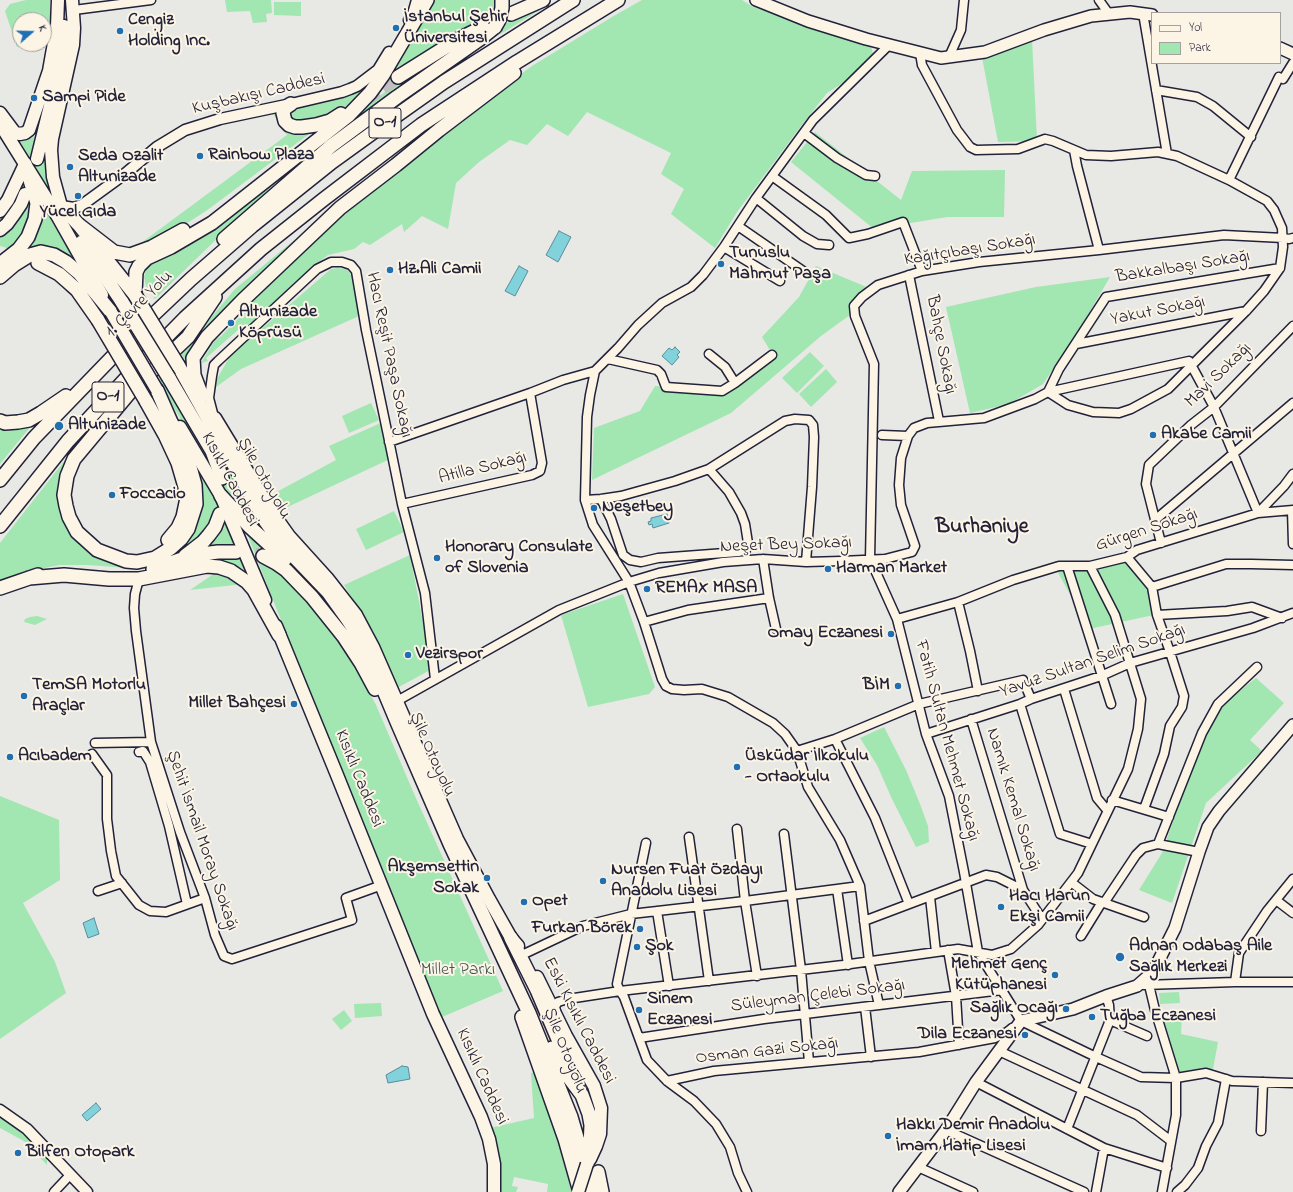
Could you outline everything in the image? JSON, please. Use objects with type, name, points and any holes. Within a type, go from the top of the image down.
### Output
[{"type":"highway","points":[[135,295],[136,272],[139,266],[147,258],[171,247],[212,223],[343,120],[370,92],[383,75],[427,0]]},
{"type":"highway","points":[[209,262],[224,239],[331,146],[474,43],[489,27],[499,20],[502,0]]},
{"type":"highway","points":[[511,14],[543,0]]},
{"type":"highway","name":"O-1","points":[[209,262],[309,180],[386,123],[444,82],[573,0]]},
{"type":"highway","name":"O-1","points":[[0,526],[68,441],[105,401],[185,318],[261,249],[379,156],[464,96],[618,0]]},
{"type":"highway","points":[[398,77],[457,40],[489,27]]},
{"type":"highway","points":[[203,398],[194,375],[193,358],[206,337],[222,320],[340,208],[504,80],[551,41]]},
{"type":"highway","points":[[290,104],[285,108],[283,113],[285,121],[289,125],[302,127],[316,125],[330,121],[370,92]]},
{"type":"highway","points":[[79,225],[114,252],[130,255],[138,252],[177,234],[217,210],[310,138]]},
{"type":"highway","points":[[0,264],[19,249],[28,237],[35,219],[37,203],[31,162]]},
{"type":"highway","points":[[61,206],[79,225],[135,295],[178,365]]},
{"type":"highway","points":[[61,206],[169,378],[212,451],[222,478]]},
{"type":"highway","points":[[0,277],[30,254],[41,252],[54,255],[66,262],[79,273],[112,312]]},
{"type":"highway","name":"1. Çevre Yolu","points":[[96,373],[153,315],[209,262]]},
{"type":"highway","points":[[38,263],[55,272],[77,290],[98,320],[165,435],[178,463],[186,487],[187,498],[183,517],[171,538],[159,548],[141,555],[116,557]]},
{"type":"highway","points":[[158,390],[171,422],[185,449],[192,474],[196,504],[188,529],[181,539],[171,548],[155,558],[137,562],[126,561],[97,550],[89,544],[78,532],[69,517],[64,495],[70,467],[79,452],[130,392],[188,337],[227,279]]},
{"type":"highway","name":"Şile Otoyolu","points":[[178,365],[266,522],[281,543],[328,592],[366,648],[444,830],[529,1013],[571,1117],[593,1192]]},
{"type":"highway","points":[[0,421],[5,423],[18,422],[35,417],[51,407],[96,373]]},
{"type":"highway","name":"O-1","points":[[0,480],[34,438],[96,373]]},
{"type":"highway","name":"Şile Otoyolu","points":[[221,496],[250,528],[294,567],[323,598],[353,641],[367,665],[418,794],[471,904],[522,1018],[564,1139],[579,1192]]},
{"type":"highway","points":[[0,588],[62,569],[128,571],[155,569],[184,557],[203,542],[215,527],[220,514]]},
{"type":"highway","points":[[173,562],[202,554],[236,552]]},
{"type":"highway","points":[[263,556],[286,570],[327,615],[361,663],[377,692]]},
{"type":"highway","points":[[29,578],[64,575],[109,579],[139,579],[207,566],[219,567],[231,571],[247,582],[254,590],[279,634]]},
{"type":"highway","points":[[477,900],[522,980],[559,1062],[586,1103],[591,1125],[588,1164]]},
{"type":"highway","points":[[512,938],[538,990],[566,1058]]},
{"type":"highway","points":[[598,1172],[602,1192]]},
{"type":"main road","points":[[0,113],[16,133],[25,133],[30,130],[49,71],[57,27],[58,0]]},
{"type":"main road","points":[[0,211],[31,162],[59,69],[63,42],[64,0]]},
{"type":"main road","points":[[756,0],[808,21],[889,45],[942,58],[985,52],[1044,30],[1091,16],[1130,12],[1148,14]]},
{"type":"main road","points":[[61,206],[53,177],[51,150],[52,138],[73,46],[73,5]]},
{"type":"main road","points":[[1281,48],[1293,54]]},
{"type":"main road","points":[[0,124],[31,162],[58,217],[158,390]]},
{"type":"main road","points":[[0,230],[7,224],[15,213],[25,194]]},
{"type":"main road","name":"Eski Kısıklı Caddesi","points":[[178,365],[188,376],[203,398],[272,512],[289,536],[327,578],[356,615],[373,647],[457,838],[512,938],[524,954],[540,981],[556,1017],[594,1086],[600,1108],[600,1134],[579,1192]]},
{"type":"main road","name":"Kısıklı Caddesi","points":[[158,390],[221,496],[279,634],[382,884],[433,1014],[481,1117],[489,1139],[494,1164],[494,1192]]},
{"type":"main road","points":[[899,1192],[946,1130],[976,1082],[1020,1020],[1073,1009],[1106,996],[1143,986],[1153,972],[1174,928],[1208,827],[1219,811],[1291,731]]},
{"type":"street","points":[[73,5],[151,0]]},
{"type":"street","name":"Kuşbakışı Caddesi","points":[[61,206],[74,208],[82,205],[126,173],[157,147],[185,130],[220,119],[342,92],[357,86],[378,70],[384,62],[413,14],[417,0]]},
{"type":"street","points":[[950,57],[961,30],[964,0]]},
{"type":"street","points":[[1099,0],[1109,14]]},
{"type":"street","points":[[1148,14],[1151,42]]},
{"type":"street","points":[[389,442],[563,380],[595,371],[608,359],[638,325],[662,303],[691,287],[702,275],[724,247],[756,198],[813,120],[889,45]]},
{"type":"street","points":[[920,53],[922,65],[957,130],[970,147],[976,150],[1018,149],[1045,139],[1086,155],[1111,156],[1158,152],[1177,156],[1229,180],[1267,201],[1274,210],[1282,228],[1283,247],[1280,268],[1264,291],[1168,389],[1130,409],[1119,413],[1093,412],[1063,403],[1048,392]]},
{"type":"street","points":[[1229,180],[1279,77],[1283,79],[1293,63]]},
{"type":"street","points":[[1153,64],[1156,90],[1167,154]]},
{"type":"street","points":[[1156,90],[1197,97],[1213,106],[1251,137]]},
{"type":"street","points":[[804,132],[837,158],[866,175],[875,176]]},
{"type":"street","points":[[1074,150],[1099,250]]},
{"type":"street","points":[[772,176],[826,215],[850,238],[868,234],[903,222],[922,271]]},
{"type":"street","points":[[756,198],[803,236],[817,244],[829,245]]},
{"type":"street","points":[[738,226],[806,273]]},
{"type":"street","name":"Kağıtçıbaşı Sokağı","points":[[870,559],[874,364],[855,316],[854,306],[862,297],[878,285],[909,274],[979,262],[1099,250],[1224,235],[1293,238]]},
{"type":"street","points":[[724,247],[780,281]]},
{"type":"street","name":"Hacı Reşit Paşa Sokağı","points":[[214,417],[209,398],[214,365],[317,269],[331,262],[342,262],[351,265],[356,271],[366,330],[402,504],[425,593],[435,679]]},
{"type":"street","name":"Bakkalbaşı Sokağı","points":[[1048,392],[1059,369],[1106,297],[1280,268]]},
{"type":"street","name":"Bahçe Sokağı","points":[[909,274],[939,421]]},
{"type":"street","name":"Yakut Sokağı","points":[[1076,344],[1246,311]]},
{"type":"street","name":"Mavi Sokağı","points":[[1155,520],[1146,484],[1149,465],[1191,425],[1214,407],[1293,326]]},
{"type":"street","points":[[709,354],[725,367],[735,384]]},
{"type":"street","points":[[608,359],[657,370],[661,374],[666,387],[722,391],[735,384],[772,355]]},
{"type":"street","points":[[882,435],[908,436],[914,428],[927,423],[984,418],[1035,399],[1048,392],[1189,361],[1200,378],[1214,407],[1258,513],[1284,486],[1293,474]]},
{"type":"street","points":[[595,371],[587,417],[585,500],[593,525],[629,582],[644,622],[662,679],[666,686],[672,689],[702,689],[728,697],[773,723],[785,734],[797,751],[808,787],[840,840],[860,886],[869,962],[879,1005]]},
{"type":"street","name":"Atilla Sokağı","points":[[402,504],[532,475],[540,471],[542,463],[530,393]]},
{"type":"street","points":[[1162,543],[1155,520],[1293,403]]},
{"type":"street","points":[[585,500],[621,496],[675,481],[709,469],[785,421],[795,418],[809,420],[813,425],[814,437],[806,562]]},
{"type":"street","name":"Neşet Bey Sokağı","points":[[397,701],[558,610],[629,582],[659,573],[723,562],[763,559],[806,562],[884,559],[912,552],[915,546],[901,505],[899,485],[900,458],[908,436]]},
{"type":"street","points":[[601,499],[611,520],[623,555],[630,560],[640,562],[658,558],[738,552],[746,550],[748,543],[746,524],[741,513],[729,492],[709,469]]},
{"type":"street","points":[[1293,510],[1293,544]]},
{"type":"street","name":"Gürgen Sokağı","points":[[897,619],[958,602],[1013,580],[1059,566],[1090,566],[1127,557],[1137,550],[1258,513],[1293,510]]},
{"type":"street","points":[[1127,557],[1152,587],[1157,615],[1184,696],[1182,707],[1170,726],[1164,754],[1144,809]]},
{"type":"street","points":[[763,559],[769,598],[776,629]]},
{"type":"street","name":"Fatih Sultan Mehmet Sokağı","points":[[870,559],[897,619],[926,734],[949,796],[978,952],[1020,1020]]},
{"type":"street","points":[[1152,587],[1226,564],[1293,565]]},
{"type":"street","points":[[1067,566],[1111,704]]},
{"type":"street","points":[[556,1017],[555,1006],[558,1002],[568,999],[620,991],[869,962],[948,950],[958,949],[992,955],[1011,949],[1038,925],[1078,873],[1128,769],[1138,729],[1141,699],[1116,615],[1090,566]]},
{"type":"street","name":"Şehit İsmail Moray Sokağı","points":[[139,579],[134,608],[151,742],[180,832],[205,898],[215,935],[224,956],[232,959],[352,920],[346,898],[382,884]]},
{"type":"street","points":[[644,622],[688,610],[769,598]]},
{"type":"street","points":[[958,602],[978,690]]},
{"type":"street","points":[[1157,615],[1252,608],[1282,618]]},
{"type":"street","name":"Yavuz Sultan Selim Sokağı","points":[[926,734],[1064,689],[1101,676],[1130,663],[1253,628],[1282,618],[1293,612]]},
{"type":"street","points":[[1158,844],[1202,734],[1218,704],[1257,668]]},
{"type":"street","points":[[797,751],[835,739],[919,704],[1023,680],[1031,700]]},
{"type":"street","points":[[1064,689],[1097,798],[1107,810]]},
{"type":"street","points":[[1020,704],[1060,834],[1092,844]]},
{"type":"street","name":"Namık Kemal Sokağı","points":[[971,719],[1023,890]]},
{"type":"street","points":[[835,739],[875,818],[909,904]]},
{"type":"street","name":"Şehit İsmail Moray Sokağı","points":[[94,743],[151,742]]},
{"type":"street","points":[[139,752],[143,751],[150,762],[169,826],[187,904]]},
{"type":"street","points":[[92,754],[107,775],[107,819],[111,851],[116,876],[122,884],[139,905],[150,911],[166,912],[205,898]]},
{"type":"street","points":[[1112,800],[1169,817]]},
{"type":"street","points":[[737,829],[745,902],[757,976]]},
{"type":"street","points":[[784,834],[801,970],[809,1062]]},
{"type":"street","points":[[689,837],[709,981]]},
{"type":"street","points":[[646,843],[617,984],[624,997],[647,1060],[666,1081],[694,1101],[716,1124],[730,1147],[738,1173],[747,1192]]},
{"type":"street","points":[[1081,936],[1136,855],[1143,848],[1158,844],[1199,852]]},
{"type":"street","points":[[864,921],[986,876],[997,877],[1023,890],[1042,919]]},
{"type":"street","points":[[1235,982],[1239,953],[1267,911],[1293,879]]},
{"type":"street","points":[[1071,882],[1093,899],[1144,917]]},
{"type":"street","points":[[98,891],[122,884]]},
{"type":"street","points":[[524,954],[583,926],[631,914],[745,902],[860,886]]},
{"type":"street","points":[[838,889],[848,964]]},
{"type":"street","points":[[930,897],[936,952]]},
{"type":"street","points":[[1276,900],[1293,913]]},
{"type":"street","points":[[657,911],[669,986]]},
{"type":"street","points":[[948,950],[956,996],[959,1044]]},
{"type":"street","points":[[1162,1192],[1176,1116],[1176,1078],[1155,1010],[1143,986],[1235,982],[1293,982]]},
{"type":"street","name":"Süleyman Çelebi Sokağı","points":[[639,1038],[764,1019],[1002,990]]},
{"type":"street","points":[[1066,1129],[1110,1020],[1109,1005],[1106,996]]},
{"type":"street","points":[[865,1007],[871,1056]]},
{"type":"street","points":[[1020,1020],[1141,1077],[1176,1078],[1206,1073],[1232,1081],[1293,1083]]},
{"type":"street","name":"Osman Gazi Sokağı","points":[[666,1081],[714,1071],[919,1052],[995,1038],[1007,1032],[1020,1020]]},
{"type":"street","points":[[1110,1020],[1147,1036]]},
{"type":"street","points":[[999,1051],[1137,1115],[1171,1141]]},
{"type":"street","points":[[1177,1192],[1185,1185],[1198,1168],[1206,1146],[1218,1123],[1226,1079]]},
{"type":"street","points":[[976,1082],[1104,1148],[1167,1168]]},
{"type":"street","points":[[1261,1130],[1263,1082]]},
{"type":"street","points":[[0,1110],[27,1129],[87,1192]]},
{"type":"street","points":[[946,1130],[1066,1189],[1084,1192]]},
{"type":"street","points":[[1096,1192],[1104,1148]]},
{"type":"street","points":[[918,1167],[973,1192]]},
{"type":"street","points":[[54,1192],[70,1175]]},
{"type":"green space","points":[[26,0],[50,0],[50,12],[12,12],[12,32],[5,11],[10,4]]},
{"type":"green space","points":[[225,0],[271,0],[272,13],[266,14],[267,22],[253,23],[250,11],[227,12]]},
{"type":"green space","points":[[434,0],[497,0],[497,14],[481,21],[482,23],[405,66],[396,68]]},
{"type":"green space","points":[[642,0],[742,0],[753,7],[867,43],[872,49],[873,56],[871,59],[849,79],[827,93],[737,212],[715,248],[671,214],[684,189],[661,174],[671,153],[587,112],[568,136],[547,124],[527,145],[510,140],[479,162],[456,183],[448,229],[422,216],[404,232],[402,224],[370,245],[363,242],[354,249],[328,255],[311,268],[244,329],[238,330],[206,358],[208,361],[201,363],[215,340],[242,315],[252,300],[325,227],[467,113],[532,66]]},
{"type":"green space","points":[[274,2],[301,2],[301,16],[274,15]]},
{"type":"green space","points":[[551,3],[499,35],[506,24],[511,20]]},
{"type":"green space","points":[[485,31],[351,121],[373,101],[401,80]]},
{"type":"green space","points":[[1032,39],[1037,141],[998,142],[982,57]]},
{"type":"green space","points":[[373,81],[359,99],[331,116],[313,123],[289,120],[289,113],[295,106],[302,107],[346,97]]},
{"type":"green space","points":[[279,110],[309,134],[206,211],[181,227],[133,249],[287,135],[272,112]]},
{"type":"green space","points":[[815,132],[901,200],[912,171],[1005,170],[1004,217],[947,217],[874,229],[791,162]]},
{"type":"green space","points":[[35,136],[30,159],[40,160],[44,145],[48,195],[20,142]]},
{"type":"green space","points":[[22,180],[28,188],[33,206],[21,240],[3,257],[7,248],[0,246],[0,234],[11,211],[0,223],[0,216]]},
{"type":"green space","points":[[277,180],[278,181],[155,299],[146,286],[144,277],[146,269],[152,263]]},
{"type":"green space","points":[[41,203],[79,268],[24,253]]},
{"type":"green space","points":[[338,204],[205,331],[192,347],[186,363],[181,353],[235,289]]},
{"type":"green space","points":[[90,248],[140,312],[272,541],[233,504],[216,477],[157,380],[160,375],[226,477]]},
{"type":"green space","points":[[816,266],[869,288],[850,315],[821,336],[731,413],[592,480],[594,428],[640,411],[655,386],[725,390],[771,352],[762,337],[799,297]]},
{"type":"green space","points":[[331,269],[347,269],[352,276],[359,316],[241,369],[216,387],[217,379],[230,356]]},
{"type":"green space","points":[[1110,277],[1076,335],[1043,384],[1009,404],[970,413],[946,307],[1036,287]]},
{"type":"green space","points":[[810,352],[824,366],[797,393],[782,378]]},
{"type":"green space","points":[[826,369],[837,382],[811,407],[799,394]]},
{"type":"green space","points":[[371,403],[379,420],[349,433],[342,416]]},
{"type":"green space","points":[[36,420],[0,464],[0,426]]},
{"type":"green space","points":[[383,422],[392,458],[279,511],[271,495],[336,460],[329,446]]},
{"type":"green space","points":[[65,460],[60,480],[59,495],[73,533],[85,549],[99,557],[131,564],[194,530],[199,516],[201,500],[193,460],[217,501],[254,581],[242,568],[214,559],[213,548],[209,540],[214,518],[199,541],[183,552],[164,561],[128,568],[60,565],[39,569],[0,581],[0,543]]},
{"type":"green space","points":[[394,511],[404,532],[366,550],[356,529]]},
{"type":"green space","name":"Millet Parkı","points":[[246,531],[256,538],[324,620],[353,661],[376,705],[415,796],[503,991],[442,1017],[353,804]]},
{"type":"green space","points":[[410,555],[432,669],[397,688],[373,631],[344,585]]},
{"type":"green space","points":[[1135,559],[1158,614],[1089,629],[1056,569]]},
{"type":"green space","points":[[215,573],[232,576],[243,584],[190,590]]},
{"type":"green space","points":[[623,594],[655,687],[649,694],[588,707],[561,615]]},
{"type":"green space","points":[[37,616],[47,619],[35,625],[24,622],[25,619]]},
{"type":"green space","points":[[1256,678],[1284,703],[1250,740],[1262,751],[1206,803],[1172,903],[1139,890],[1162,853],[1198,750],[1219,707]]},
{"type":"green space","points":[[884,727],[906,770],[928,826],[929,842],[916,847],[877,765],[860,738]]},
{"type":"green space","points":[[0,796],[59,820],[60,880],[23,903],[55,962],[66,993],[0,1039]]},
{"type":"green space","points":[[1179,992],[1180,1003],[1160,1004],[1159,993]]},
{"type":"green space","points":[[381,1003],[382,1016],[355,1018],[354,1004]]},
{"type":"green space","points":[[344,1010],[352,1021],[341,1030],[332,1019]]},
{"type":"green space","points":[[1158,1013],[1182,1014],[1181,1034],[1218,1042],[1213,1069],[1178,1074]]},
{"type":"green space","points":[[536,1072],[550,1112],[571,1192],[547,1192],[548,1184],[514,1177],[512,1186],[518,1187],[516,1192],[499,1192],[499,1154],[490,1128],[534,1118],[531,1073]]},
{"type":"green space","points":[[0,1118],[22,1132],[47,1159],[47,1165],[24,1141],[0,1128]]},
{"type":"water","points":[[559,231],[571,237],[558,262],[546,255]]},
{"type":"water","points":[[519,266],[528,271],[515,296],[505,291]]},
{"type":"water","points":[[675,347],[680,352],[677,355],[679,357],[672,365],[662,356],[669,348],[672,350]]},
{"type":"water","points":[[667,514],[669,523],[653,528],[652,524],[649,525],[648,522],[651,521],[651,518]]},
{"type":"water","points":[[94,918],[99,934],[88,938],[83,923]]},
{"type":"water","points":[[402,1066],[408,1067],[410,1079],[388,1083],[386,1075]]},
{"type":"water","points":[[96,1103],[101,1109],[87,1121],[82,1115]]},
{"type":"tunnel","points":[[367,99],[398,77]]},
{"type":"tunnel","points":[[236,552],[263,556]]},
{"type":"place","name":"İstanbul Şehir Üniversitesi","points":[[396,28]]},
{"type":"place","name":"Cengiz Holding Inc.","points":[[120,31]]},
{"type":"place","name":"Sampi Pide","points":[[34,98]]},
{"type":"place","name":"Rainbow Plaza","points":[[200,156]]},
{"type":"place","name":"Seda Ozalit Altunizade","points":[[70,167]]},
{"type":"place","name":"Yücel Gıda","points":[[78,196]]},
{"type":"place","name":"Tunuslu Mahmut Paşa","points":[[721,264]]},
{"type":"place","name":"Hz.Ali Camii","points":[[390,270]]},
{"type":"place","name":"Altunizade Köprüsü","points":[[231,323]]},
{"type":"place","name":"Altunizade","points":[[59,426]]},
{"type":"place","name":"Akabe Camii","points":[[1153,435]]},
{"type":"place","name":"Foccacio","points":[[112,495]]},
{"type":"place","name":"Neşetbey","points":[[594,508]]},
{"type":"place","name":"Honorary Consulate of Slovenia","points":[[437,558]]},
{"type":"place","name":"Harman Market","points":[[828,569]]},
{"type":"place","name":"REMAX MASA","points":[[647,589]]},
{"type":"place","name":"Omay Eczanesi","points":[[891,634]]},
{"type":"place","name":"Vezirspor","points":[[408,655]]},
{"type":"place","name":"BİM","points":[[898,686]]},
{"type":"place","name":"TemSA Motorlu Araçlar","points":[[24,696]]},
{"type":"place","name":"Millet Bahçesi","points":[[294,704]]},
{"type":"place","name":"Acıbadem","points":[[10,757]]},
{"type":"place","name":"Üsküdar İlkokulu - Ortaokulu","points":[[737,767]]},
{"type":"place","name":"Akşemsettin Sokak","points":[[487,878]]},
{"type":"place","name":"Nursen Fuat Özdayı Anadolu Lisesi","points":[[603,881]]},
{"type":"place","name":"Opet","points":[[524,902]]},
{"type":"place","name":"Hacı Harun Ekşi Camii","points":[[1001,907]]},
{"type":"place","name":"Furkan Börek","points":[[640,929]]},
{"type":"place","name":"Şok","points":[[637,947]]},
{"type":"place","name":"Adnan Odabaş Aile Sağlık Merkezi","points":[[1120,957]]},
{"type":"place","name":"Mehmet Genç Kütüphanesi","points":[[1055,975]]},
{"type":"place","name":"Sağlık Ocağı","points":[[1066,1009]]},
{"type":"place","name":"Sinem Eczanesi","points":[[639,1010]]},
{"type":"place","name":"Tuğba Eczanesi","points":[[1092,1017]]},
{"type":"place","name":"Dila Eczanesi","points":[[1025,1035]]},
{"type":"place","name":"Hakkı Demir Anadolu İmam Hatip Lisesi","points":[[888,1136]]},
{"type":"place","name":"Bilfen Otopark","points":[[18,1153]]},
{"type":"district","name":"Burhaniye","points":[[982,528]]}]
